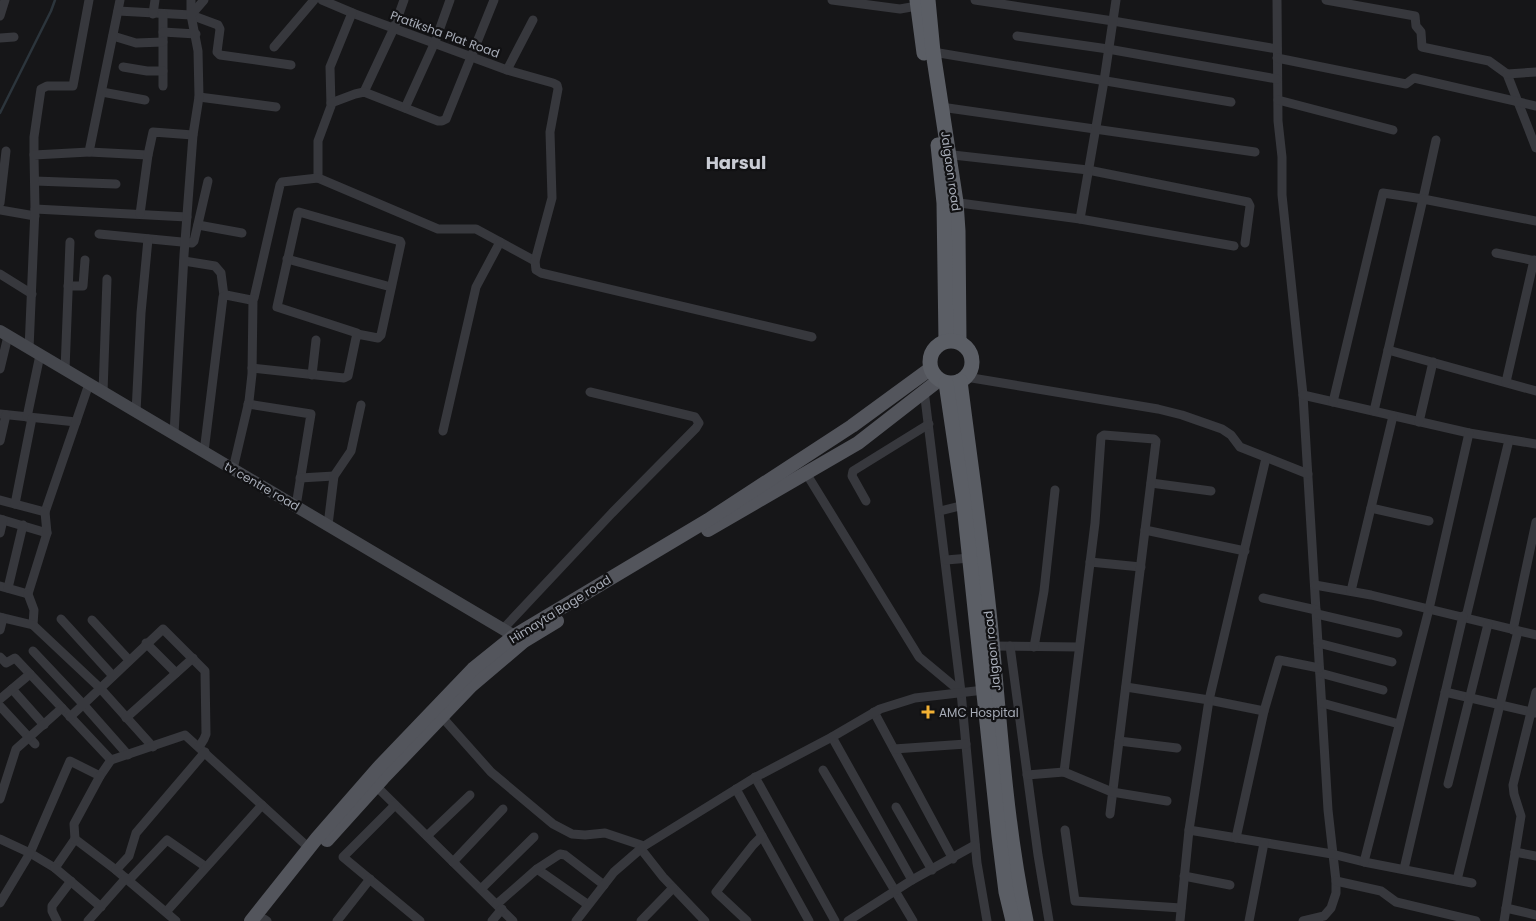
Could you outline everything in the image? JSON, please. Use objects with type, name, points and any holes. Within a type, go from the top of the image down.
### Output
[{"type":"highway","name":"Jalgaon road","points":[[920,2],[933,52],[942,107],[944,154]]},
{"type":"highway","name":"Jalgaon road","points":[[920,2],[950,202],[953,342]]},
{"type":"highway","points":[[953,342],[965,346],[972,358],[970,371],[948,378],[929,362],[934,348],[953,342]]},
{"type":"highway","name":"Jalgaon road","points":[[948,378],[970,558],[999,836],[1006,892],[1013,921]]},
{"type":"highway","name":"Jalgaon road","points":[[948,378],[992,646],[1006,799],[1017,881],[1026,921]]},
{"type":"main road","name":"tv centre road","points":[[4,334],[514,635]]},
{"type":"main road","points":[[261,920],[372,783],[442,717],[514,635],[656,560],[806,474],[858,443],[924,390],[948,378]]},
{"type":"main road","name":"Himayta Bage road","points":[[261,920],[309,848],[372,783],[473,669],[514,635],[708,520],[852,426],[948,378]]},
{"type":"street","points":[[0,16],[5,0]]},
{"type":"street","points":[[15,504],[30,418],[34,352],[32,294],[35,212],[34,138],[41,90],[47,86],[73,86],[89,0]]},
{"type":"street","points":[[90,152],[120,0]]},
{"type":"street","points":[[155,0],[163,32],[163,86]]},
{"type":"street","points":[[174,434],[193,135],[199,97],[198,51],[191,15],[191,0]]},
{"type":"street","points":[[191,15],[204,0]]},
{"type":"street","points":[[274,47],[314,0]]},
{"type":"street","name":"Pratiksha Plat Road","points":[[322,0],[352,13],[507,70],[532,20]]},
{"type":"street","points":[[364,92],[394,28],[404,0]]},
{"type":"street","points":[[405,108],[435,42],[450,0]]},
{"type":"street","points":[[331,102],[364,92],[438,121],[446,119],[494,0]]},
{"type":"street","points":[[832,0],[900,9],[920,2]]},
{"type":"street","points":[[975,0],[1113,21],[1277,53],[1406,84],[1414,78],[1536,106]]},
{"type":"street","points":[[1080,219],[1116,0]]},
{"type":"street","points":[[1277,0],[1278,120],[1282,157],[1282,195],[1303,395],[1332,854],[1336,881],[1334,900],[1325,919],[1303,921]]},
{"type":"street","points":[[1326,0],[1415,16],[1416,26],[1421,32],[1422,47],[1489,62],[1507,74],[1536,148]]},
{"type":"street","points":[[118,11],[191,15],[218,25],[220,30],[217,52],[220,55],[291,65]]},
{"type":"street","points":[[318,178],[318,142],[331,102],[330,67],[352,13]]},
{"type":"street","points":[[163,32],[196,34]]},
{"type":"street","points":[[113,36],[136,43],[163,42]]},
{"type":"street","points":[[1017,36],[1108,49],[1277,79]]},
{"type":"street","points":[[0,38],[14,37]]},
{"type":"street","points":[[933,52],[1232,102]]},
{"type":"street","points":[[123,67],[147,71],[163,71]]},
{"type":"street","points":[[507,70],[553,83],[558,89],[550,132],[552,198],[535,260],[536,270],[541,273],[812,337]]},
{"type":"street","points":[[1507,74],[1536,72]]},
{"type":"street","points":[[102,92],[145,100]]},
{"type":"street","points":[[199,97],[276,107]]},
{"type":"street","points":[[1278,100],[1393,130]]},
{"type":"street","points":[[942,107],[1255,152]]},
{"type":"street","points":[[140,214],[152,132],[193,135]]},
{"type":"street","points":[[1374,411],[1436,140]]},
{"type":"street","points":[[0,202],[6,152]]},
{"type":"street","points":[[34,154],[90,152],[148,155]]},
{"type":"street","points":[[944,154],[1088,170],[1248,202],[1250,206],[1245,242]]},
{"type":"street","points":[[233,470],[248,404],[252,368],[253,299],[282,182],[318,178],[438,229],[476,229],[535,260]]},
{"type":"street","points":[[35,181],[116,184]]},
{"type":"street","points":[[99,234],[148,240],[193,242],[208,181]]},
{"type":"street","points":[[1333,402],[1383,193],[1536,221]]},
{"type":"street","points":[[950,202],[1080,219],[1234,246]]},
{"type":"street","points":[[0,210],[187,217]]},
{"type":"street","points":[[302,212],[400,241],[401,246],[390,287],[380,337],[374,338],[357,334],[355,331],[277,307],[298,213],[302,212]]},
{"type":"street","points":[[198,224],[242,233]]},
{"type":"street","points":[[136,412],[141,313],[148,240]]},
{"type":"street","points":[[65,370],[70,242]]},
{"type":"street","points":[[443,432],[476,287],[500,242]]},
{"type":"street","points":[[1496,253],[1535,260],[1506,382]]},
{"type":"street","points":[[288,259],[390,287]]},
{"type":"street","points":[[68,286],[83,286],[85,260]]},
{"type":"street","points":[[184,261],[211,264],[220,270],[224,296],[204,452]]},
{"type":"street","points":[[0,274],[32,294]]},
{"type":"street","points":[[103,392],[107,279]]},
{"type":"street","points":[[224,296],[253,299]]},
{"type":"street","points":[[0,369],[4,334]]},
{"type":"street","points":[[252,368],[344,378],[348,376],[357,334]]},
{"type":"street","points":[[312,374],[316,340]]},
{"type":"street","points":[[1388,350],[1536,391]]},
{"type":"street","points":[[1419,422],[1433,362]]},
{"type":"street","points":[[948,378],[1158,409],[1182,415],[1222,429],[1231,435],[1240,447],[1308,474]]},
{"type":"street","points":[[34,625],[34,610],[28,594],[47,533],[45,512],[89,384]]},
{"type":"street","points":[[924,390],[961,692],[975,845],[987,921]]},
{"type":"street","points":[[514,635],[612,513],[699,423],[696,417],[590,392]]},
{"type":"street","points":[[1303,395],[1469,433],[1536,444]]},
{"type":"street","points":[[248,404],[311,414],[296,506]]},
{"type":"street","points":[[328,525],[334,476],[351,451],[361,405]]},
{"type":"street","points":[[0,441],[3,415],[76,422]]},
{"type":"street","points":[[1351,592],[1393,416]]},
{"type":"street","points":[[866,501],[852,476],[853,471],[929,424]]},
{"type":"street","points":[[1364,862],[1429,609],[1469,433]]},
{"type":"street","points":[[1064,772],[1090,562],[1102,436],[1156,439],[1110,814]]},
{"type":"street","points":[[1404,869],[1445,692],[1509,440]]},
{"type":"street","points":[[1180,921],[1189,830],[1210,700],[1266,458]]},
{"type":"street","points":[[806,474],[919,657],[961,692]]},
{"type":"street","points":[[300,478],[334,476]]},
{"type":"street","points":[[1151,482],[1211,491]]},
{"type":"street","points":[[1034,646],[1044,592],[1055,490]]},
{"type":"street","points":[[0,500],[45,512]]},
{"type":"street","points":[[940,512],[964,505]]},
{"type":"street","points":[[1371,508],[1429,521]]},
{"type":"street","points":[[0,533],[1,520],[47,533]]},
{"type":"street","points":[[1457,880],[1500,705],[1536,522]]},
{"type":"street","points":[[23,526],[4,587],[28,594]]},
{"type":"street","points":[[1145,530],[1245,551]]},
{"type":"street","points":[[946,560],[970,558]]},
{"type":"street","points":[[1090,562],[1141,567]]},
{"type":"street","points":[[1315,585],[1465,617],[1536,635]]},
{"type":"street","points":[[1263,598],[1398,633]]},
{"type":"street","points":[[0,630],[1,617],[34,625],[100,688],[153,747]]},
{"type":"street","points":[[61,619],[112,676]]},
{"type":"street","points":[[92,620],[129,660]]},
{"type":"street","points":[[1448,784],[1488,624]]},
{"type":"street","points":[[70,716],[163,629],[203,668],[206,675],[206,734],[202,749],[136,833],[130,854],[116,870]]},
{"type":"street","points":[[146,643],[176,673]]},
{"type":"street","points":[[1318,644],[1392,662]]},
{"type":"street","points":[[992,646],[1079,647]]},
{"type":"street","points":[[1010,646],[1049,921]]},
{"type":"street","points":[[33,651],[128,755]]},
{"type":"street","points":[[0,657],[6,663],[15,658],[111,760]]},
{"type":"street","points":[[126,718],[193,658]]},
{"type":"street","points":[[1236,838],[1264,711],[1278,660],[1383,690]]},
{"type":"street","points":[[0,699],[30,674]]},
{"type":"street","points":[[1126,687],[1210,700],[1264,711]]},
{"type":"street","points":[[12,689],[44,725]]},
{"type":"street","points":[[576,921],[614,872],[643,847],[755,777],[832,737],[880,709],[916,698],[984,690]]},
{"type":"street","points":[[1445,692],[1533,713]]},
{"type":"street","points":[[1504,921],[1521,816],[1513,785],[1533,713],[1536,692]]},
{"type":"street","points":[[1322,702],[1399,724]]},
{"type":"street","points":[[0,706],[32,741]]},
{"type":"street","points":[[0,798],[16,749],[21,744],[32,741],[44,725],[62,708]]},
{"type":"street","points":[[874,712],[953,859]]},
{"type":"street","points":[[442,717],[492,772],[553,824],[572,834],[605,833],[643,847],[663,877],[705,921]]},
{"type":"street","points":[[55,868],[75,839],[74,824],[100,776],[111,760],[186,734],[309,848]]},
{"type":"street","points":[[832,737],[912,880]]},
{"type":"street","points":[[1119,741],[1176,748]]},
{"type":"street","points":[[894,749],[966,744]]},
{"type":"street","points":[[0,903],[30,853],[70,761],[100,776]]},
{"type":"street","points":[[823,770],[914,921]]},
{"type":"street","points":[[1027,775],[1064,772],[1112,792],[1167,801]]},
{"type":"street","points":[[755,777],[835,921]]},
{"type":"street","points":[[372,783],[500,906],[513,921]]},
{"type":"street","points":[[736,789],[810,921]]},
{"type":"street","points":[[427,836],[470,795]]},
{"type":"street","points":[[166,912],[262,804]]},
{"type":"street","points":[[395,805],[343,856],[420,921]]},
{"type":"street","points":[[896,807],[932,870]]},
{"type":"street","points":[[454,862],[503,809]]},
{"type":"street","points":[[1065,830],[1075,901],[1181,908]]},
{"type":"street","points":[[1189,830],[1332,854],[1472,883]]},
{"type":"street","points":[[747,921],[716,892],[762,836]]},
{"type":"street","points":[[481,889],[534,837]]},
{"type":"street","points":[[75,839],[128,879],[176,921]]},
{"type":"street","points":[[0,840],[30,853],[55,868],[101,907]]},
{"type":"street","points":[[88,921],[167,840],[206,868]]},
{"type":"street","points":[[1249,921],[1264,843]]},
{"type":"street","points":[[848,921],[912,880],[953,859],[975,845]]},
{"type":"street","points":[[1515,852],[1536,856]]},
{"type":"street","points":[[492,921],[500,906],[537,869],[563,854],[604,885]]},
{"type":"street","points":[[537,869],[588,904]]},
{"type":"street","points":[[1184,876],[1230,885]]},
{"type":"street","points":[[339,920],[370,879]]},
{"type":"street","points":[[57,921],[52,911],[52,906],[71,881]]},
{"type":"street","points":[[1336,881],[1379,890],[1396,902],[1476,921]]},
{"type":"street","points":[[641,921],[673,888]]},
{"type":"street","points":[[1506,908],[1536,915]]},
{"type":"waterway","points":[[0,113],[55,0]]},
{"type":"place","name":"AMC Hospital","points":[[928,712]]},
{"type":"district","name":"Harsul","points":[[736,162]]}]
